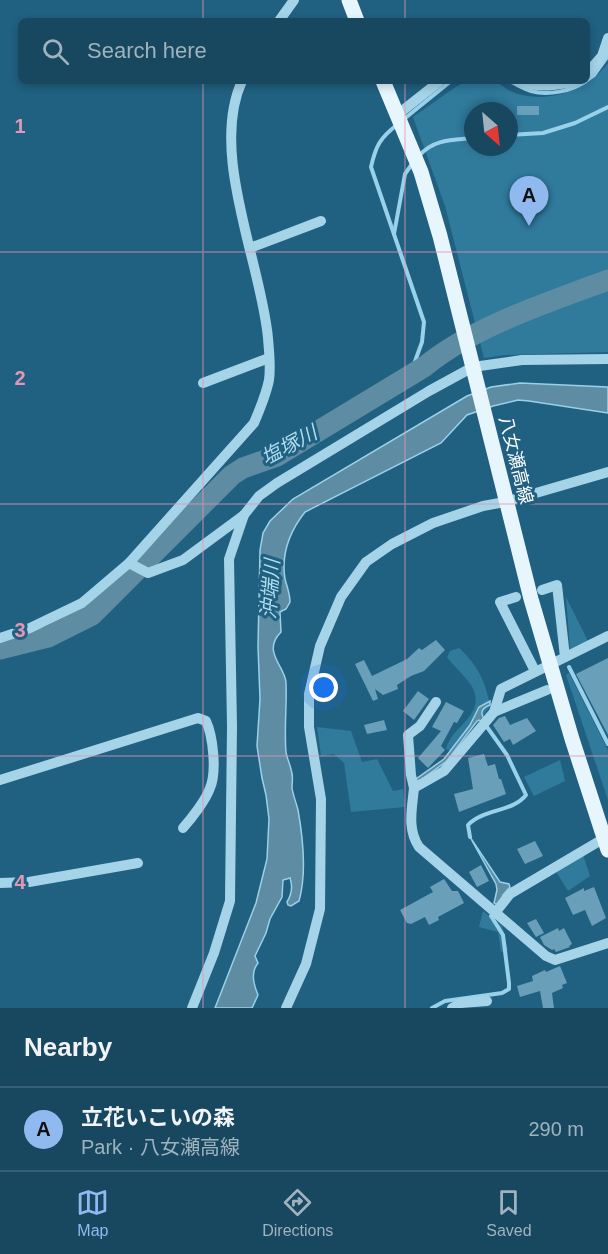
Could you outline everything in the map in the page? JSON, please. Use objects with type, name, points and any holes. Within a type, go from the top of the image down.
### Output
[{"type":"main road","points":[[349,0],[356,18]]},
{"type":"main road","name":"八女瀬高線","points":[[384,84],[421,172],[455,296],[505,500],[550,664],[607,842]]},
{"type":"street","points":[[281,18],[294,0]]},
{"type":"street","points":[[590,70],[602,56],[608,38]]},
{"type":"street","points":[[0,638],[30,628],[82,603],[129,563],[254,423],[264,399],[269,378],[269,358],[266,319],[231,156],[231,119],[241,84]]},
{"type":"street","points":[[397,115],[436,84]]},
{"type":"street","points":[[528,84],[534,86],[563,84]]},
{"type":"street","points":[[250,248],[321,220]]},
{"type":"street","points":[[203,383],[269,358]]},
{"type":"street","points":[[129,563],[148,573],[183,560],[244,514],[259,496],[277,483],[472,364],[522,360],[608,359]]},
{"type":"street","points":[[286,1008],[306,964],[320,909],[321,799],[309,727],[309,694],[320,645],[341,597],[366,562],[392,544],[433,523],[483,506],[608,472]]},
{"type":"street","points":[[192,1008],[214,953],[230,902],[229,560],[244,514]]},
{"type":"street","points":[[542,590],[557,585],[565,657]]},
{"type":"street","points":[[516,597],[500,602],[535,671]]},
{"type":"street","points":[[414,788],[444,771],[494,712],[501,689],[608,636]]},
{"type":"street","points":[[494,712],[547,690]]},
{"type":"street","points":[[436,702],[420,726],[408,735],[414,788],[411,824],[413,839],[419,847],[546,956],[555,960],[608,944]]},
{"type":"street","points":[[0,780],[198,718],[206,721],[211,732],[213,768],[211,788],[183,828]]},
{"type":"street","points":[[495,913],[510,894],[607,842]]},
{"type":"street","points":[[0,883],[30,882],[138,863]]},
{"type":"street","points":[[452,1008],[461,1003],[487,1001]]},
{"type":"shaded area","points":[[608,63],[608,352],[505,355],[484,358],[445,206],[413,117],[461,84],[500,84],[510,91],[537,97],[564,93],[584,84],[590,84],[590,80]]},
{"type":"shaded area","points":[[566,597],[588,641],[570,649]]},
{"type":"shaded area","points":[[459,648],[480,674],[490,706],[452,751],[446,749],[449,741],[470,715],[476,700],[470,683],[447,657],[450,651]]},
{"type":"shaded area","points":[[569,673],[608,750],[608,800],[566,675]]},
{"type":"shaded area","points":[[317,727],[351,731],[362,762],[377,759],[393,791],[403,789],[405,807],[351,812],[344,763],[334,754],[321,756]]},
{"type":"shaded area","points":[[560,760],[565,781],[534,796],[524,777]]},
{"type":"shaded area","points":[[583,855],[590,876],[568,891],[555,870]]},
{"type":"shaded area","points":[[483,911],[502,926],[508,950],[501,952],[498,932],[479,927]]},
{"type":"water","name":"沖端川","points":[[520,383],[608,387],[608,413],[518,400],[467,415],[441,443],[305,512],[291,535],[284,561],[290,602],[286,609],[280,612],[281,632],[273,646],[286,683],[286,752],[301,832],[304,867],[301,890],[299,901],[291,906],[288,905],[292,890],[291,881],[290,878],[283,880],[282,897],[255,956],[258,963],[254,971],[254,979],[258,995],[252,1008],[215,1008],[256,903],[267,859],[269,819],[257,746],[260,699],[258,647],[260,550],[263,533],[270,521],[293,499],[467,396],[491,387]]},
{"type":"water","points":[[490,701],[490,705],[482,711],[488,726],[477,721],[447,761],[418,782],[416,779],[444,759],[470,725],[479,707]]},
{"type":"water","points":[[470,837],[500,882],[509,884],[510,887],[503,895],[499,906],[494,903],[496,884]]},
{"type":"building","points":[[518,106],[539,106],[539,115],[518,115]]},
{"type":"building","points":[[436,640],[445,650],[424,671],[397,685],[398,689],[383,695],[375,689],[378,699],[373,701],[355,664],[364,660],[372,676],[407,659],[419,648],[422,650]]},
{"type":"building","points":[[608,658],[608,735],[576,674]]},
{"type":"building","points":[[418,691],[429,699],[414,720],[403,711]]},
{"type":"building","points":[[446,702],[464,711],[457,723],[454,722],[441,746],[445,750],[428,768],[418,758],[441,731],[432,727]]},
{"type":"building","points":[[505,716],[510,725],[527,718],[536,731],[513,745],[510,739],[504,742],[493,725],[499,718]]},
{"type":"building","points":[[384,720],[387,730],[367,734],[364,725]]},
{"type":"building","points":[[484,754],[488,766],[495,764],[506,794],[459,812],[454,794],[473,789],[468,758]]},
{"type":"building","points":[[535,841],[543,856],[525,864],[517,849]]},
{"type":"building","points":[[481,865],[489,881],[477,887],[469,872]]},
{"type":"building","points":[[444,879],[452,891],[458,891],[464,903],[438,917],[439,920],[429,925],[425,917],[411,924],[407,923],[400,910],[433,892],[430,887]]},
{"type":"building","points":[[594,887],[606,918],[592,926],[585,910],[573,915],[565,898],[584,888],[584,891]]},
{"type":"building","points":[[536,919],[544,933],[536,937],[527,923]]},
{"type":"building","points":[[558,928],[559,931],[564,928],[572,944],[556,952],[544,945],[540,937]]},
{"type":"building","points":[[560,966],[567,983],[562,985],[563,988],[552,993],[554,1008],[543,1008],[540,991],[520,997],[517,986],[533,981],[532,976]]},
{"type":"waterway","points":[[590,78],[608,56]]},
{"type":"waterway","points":[[404,119],[447,84]]},
{"type":"waterway","points":[[515,84],[528,90],[545,93],[567,90],[582,84]]},
{"type":"waterway","points":[[518,134],[543,133],[575,123],[608,107]]},
{"type":"waterway","points":[[398,124],[380,143],[371,167],[424,322],[422,342],[410,375]]},
{"type":"waterway","points":[[419,156],[437,143],[464,139]]},
{"type":"waterway","points":[[394,234],[405,174],[412,164]]},
{"type":"waterway","name":"塩塚川","points":[[0,649],[48,637],[92,615],[232,475],[243,468],[277,456],[424,367],[443,353],[488,328],[608,280]]},
{"type":"waterway","points":[[569,667],[608,744]]},
{"type":"waterway","points":[[470,837],[468,825],[474,820],[514,805],[526,795],[507,755],[487,727]]},
{"type":"waterway","points":[[432,1008],[445,1001],[502,993],[509,989],[503,935],[491,916]]},
{"type":"place","name":"立花いこいの森","points":[[529,226]]}]
